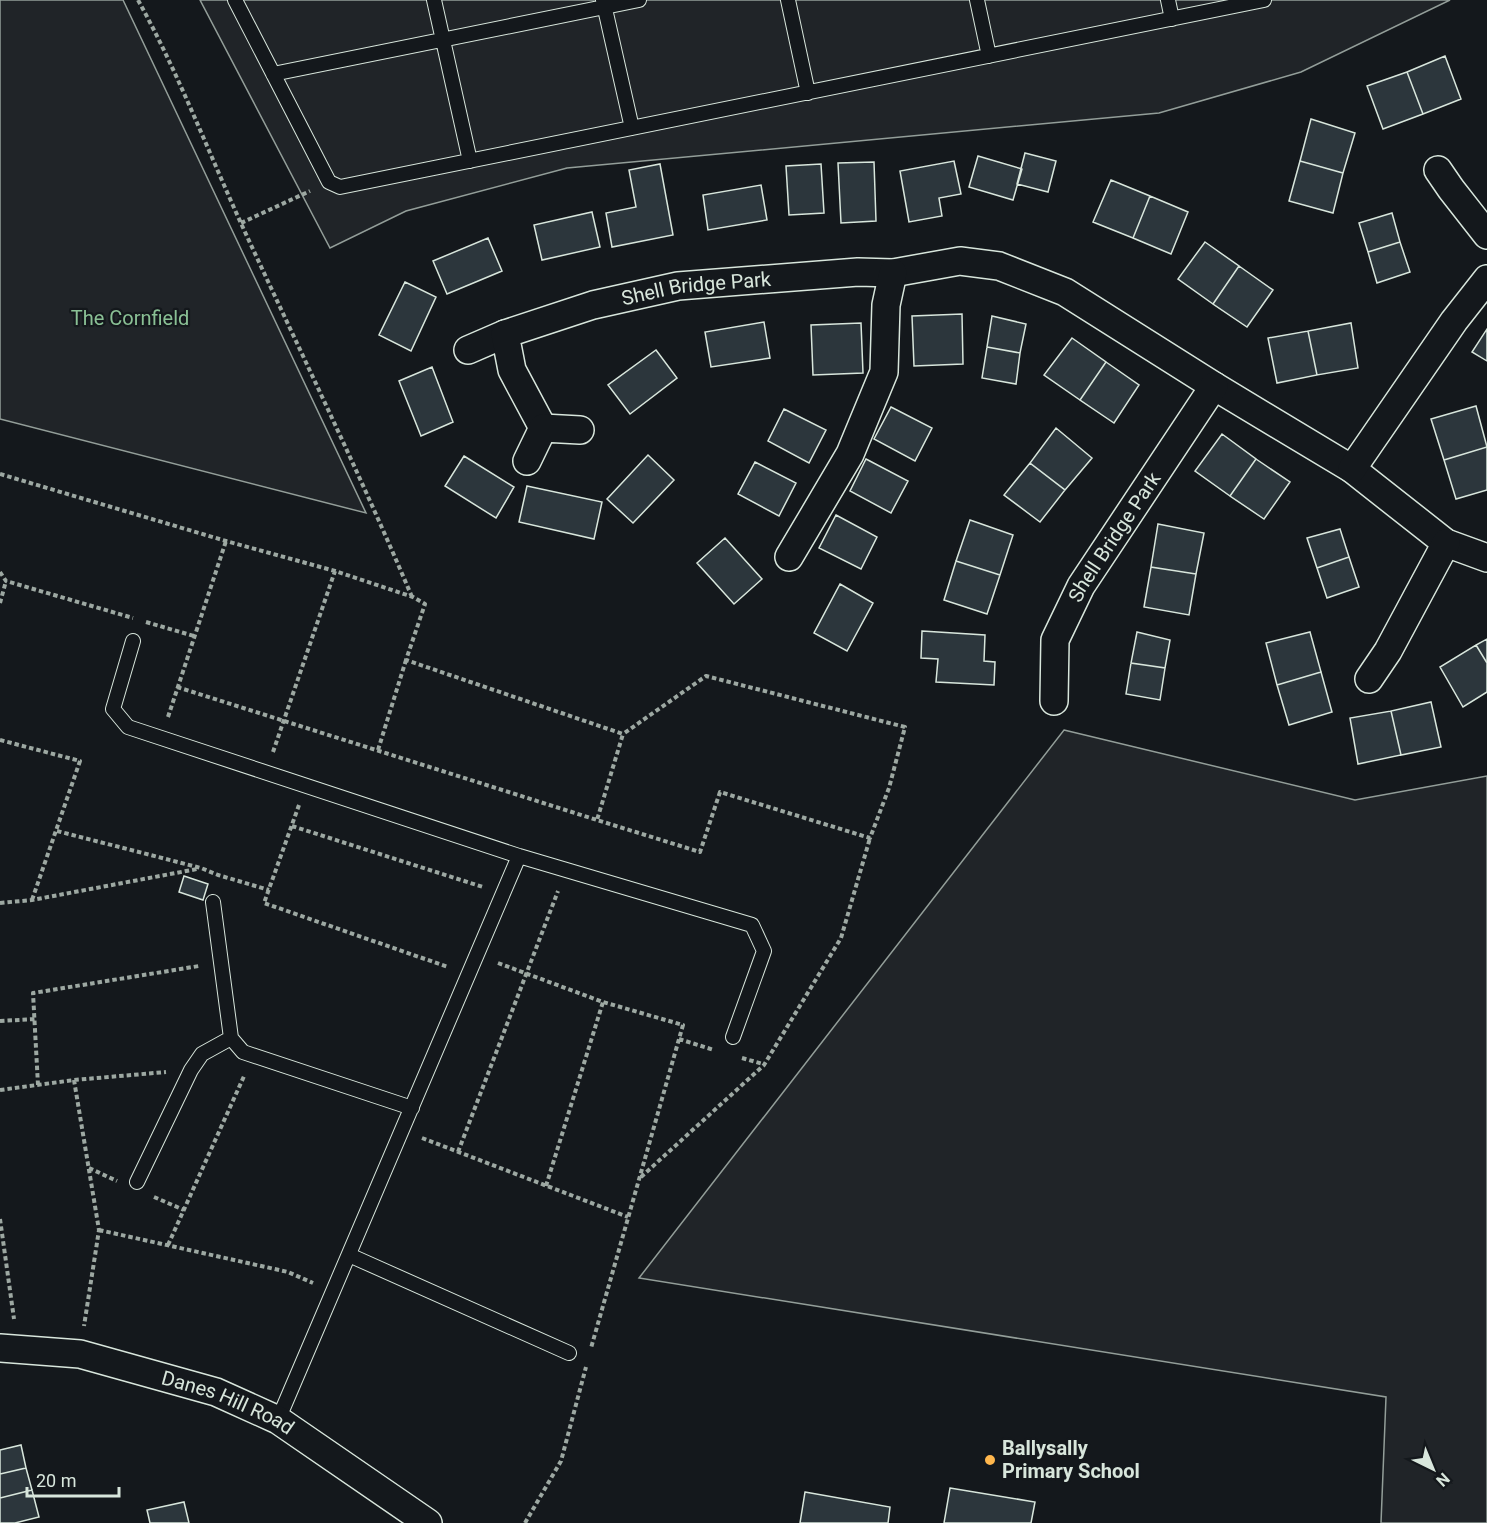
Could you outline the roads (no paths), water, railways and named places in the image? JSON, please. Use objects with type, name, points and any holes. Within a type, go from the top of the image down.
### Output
[{"type":"street","points":[[1438,170],[1487,235]]},
{"type":"street","name":"Shell Bridge Park","points":[[468,350],[505,334],[593,305],[678,286],[858,272],[893,273],[960,261],[999,266],[1065,292],[1352,469],[1446,543],[1487,558]]},
{"type":"street","points":[[789,557],[850,454],[884,372],[886,305],[893,273]]},
{"type":"street","points":[[1352,469],[1454,321],[1487,279]]},
{"type":"street","points":[[505,334],[512,370],[543,428]]},
{"type":"street","name":"Shell Bridge Park","points":[[1054,701],[1055,640],[1081,586],[1214,386]]},
{"type":"street","points":[[543,428],[580,430]]},
{"type":"street","points":[[526,461],[543,428]]},
{"type":"street","points":[[1369,679],[1388,651],[1446,543]]},
{"type":"street","name":"Danes Hill Road","points":[[9,1348],[80,1354],[216,1392],[278,1420],[428,1523]]},
{"type":"lane","points":[[235,0],[329,182],[340,187],[1264,0]]},
{"type":"lane","points":[[434,0],[470,161]]},
{"type":"lane","points":[[273,74],[604,3],[639,0]]},
{"type":"lane","points":[[788,0],[808,93]]},
{"type":"lane","points":[[977,0],[989,56]]},
{"type":"lane","points":[[1168,0],[1172,19]]},
{"type":"lane","points":[[604,3],[632,128]]},
{"type":"lane","points":[[133,641],[113,709],[128,727],[519,856],[752,925],[764,951],[733,1037]]},
{"type":"lane","points":[[278,1420],[519,856]]},
{"type":"lane","points":[[213,902],[231,1038],[243,1052],[412,1108]]},
{"type":"lane","points":[[137,1182],[190,1070],[202,1054],[231,1038]]},
{"type":"lane","points":[[349,1255],[569,1353]]},
{"type":"place","name":"Ballysally Primary School","points":[[990,1460]]},
{"type":"park label","name":"The Cornfield","points":[[130,318]]}]
